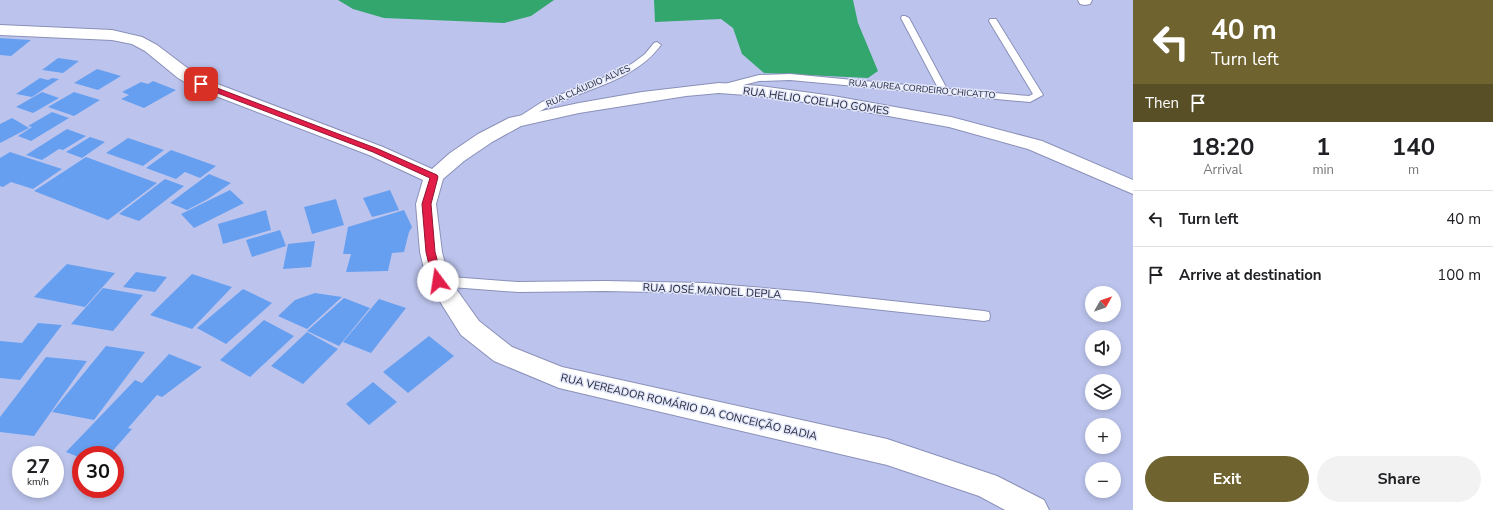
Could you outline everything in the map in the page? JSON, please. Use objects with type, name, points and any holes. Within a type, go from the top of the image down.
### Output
[{"type":"street","points":[[0,30],[112,35],[137,40],[151,48],[184,74],[201,84],[376,150],[434,177]]},
{"type":"street","name":"RUA HELIO COELHO GOMES","points":[[434,177],[457,157],[485,138],[515,122],[579,108],[642,97],[719,88],[760,91],[833,101],[951,122],[1035,145],[1133,188]]},
{"type":"street","name":"RUA VEREADOR ROMÁRIO DA CONCEIÇÃO BADIA","points":[[434,177],[426,204],[431,252],[438,281],[470,328],[504,354],[559,377],[887,452],[986,484],[1034,510]]},
{"type":"lane","points":[[905,18],[944,91]]},
{"type":"lane","name":"RUA AUREA CORDEIRO CHICATTO","points":[[719,88],[759,78],[790,77],[1030,99],[1038,95],[993,21]]},
{"type":"lane","name":"RUA CLÁUDIO ALVES","points":[[515,122],[548,103],[617,75],[641,62],[653,52],[657,45]]},
{"type":"lane","name":"RUA JOSÉ MANOEL DEPLA","points":[[438,281],[518,287],[605,286],[706,288],[809,297],[984,316]]},
{"type":"green space","points":[[338,0],[554,0],[531,16],[504,23],[384,18],[353,9]]},
{"type":"green space","points":[[654,0],[853,0],[858,23],[878,71],[868,78],[764,73],[742,54],[733,28],[721,19],[655,22]]},
{"type":"building","points":[[0,38],[31,40],[11,56],[0,55]]},
{"type":"building","points":[[58,58],[79,61],[63,73],[42,70]]},
{"type":"building","points":[[97,69],[121,76],[98,90],[74,83]]},
{"type":"building","points":[[40,78],[48,80],[52,78],[59,79],[32,97],[16,94]]},
{"type":"building","points":[[153,81],[176,90],[144,108],[121,99],[129,95],[122,92],[141,82],[148,84]]},
{"type":"building","points":[[42,92],[59,98],[33,113],[16,107]]},
{"type":"building","points":[[74,92],[100,100],[74,116],[48,107]]},
{"type":"building","points":[[52,112],[69,118],[31,141],[18,136],[32,127],[28,126]]},
{"type":"building","points":[[12,118],[29,128],[0,143],[0,124]]},
{"type":"building","points":[[67,129],[86,136],[63,150],[59,149],[42,160],[26,155]]},
{"type":"building","points":[[90,137],[105,142],[82,158],[66,152]]},
{"type":"building","points":[[128,138],[164,150],[143,166],[106,153]]},
{"type":"building","points":[[171,150],[216,166],[200,178],[185,172],[176,179],[146,168]]},
{"type":"building","points":[[10,152],[62,169],[33,189],[11,182],[3,187],[0,186],[0,158]]},
{"type":"building","points":[[86,157],[157,183],[108,220],[34,191]]},
{"type":"building","points":[[209,174],[231,183],[208,199],[187,210],[170,203]]},
{"type":"building","points":[[165,179],[184,186],[139,221],[119,214]]},
{"type":"building","points":[[230,190],[244,203],[194,228],[181,214]]},
{"type":"building","points":[[390,190],[399,210],[372,217],[363,198]]},
{"type":"building","points":[[336,199],[344,225],[312,234],[304,207]]},
{"type":"building","points":[[266,210],[271,230],[223,244],[218,224]]},
{"type":"building","points":[[404,210],[412,227],[409,232],[404,252],[392,253],[388,271],[346,272],[351,254],[343,254],[348,227]]},
{"type":"building","points":[[280,230],[286,246],[252,257],[246,240]]},
{"type":"building","points":[[315,241],[311,267],[283,269],[288,244]]},
{"type":"building","points":[[67,264],[115,273],[85,307],[34,297]]},
{"type":"building","points":[[136,272],[167,277],[155,292],[123,287]]},
{"type":"building","points":[[192,274],[232,287],[192,329],[150,315]]},
{"type":"building","points":[[103,288],[143,295],[113,331],[71,324]]},
{"type":"building","points":[[243,289],[272,303],[226,344],[197,328]]},
{"type":"building","points":[[315,293],[342,297],[307,329],[278,316],[295,300]]},
{"type":"building","points":[[344,298],[370,308],[339,346],[307,331]]},
{"type":"building","points":[[379,299],[406,308],[371,353],[343,342]]},
{"type":"building","points":[[264,320],[294,336],[250,377],[220,360]]},
{"type":"building","points":[[38,323],[62,325],[20,380],[0,378],[0,341],[22,343]]},
{"type":"building","points":[[307,332],[338,349],[303,384],[271,366]]},
{"type":"building","points":[[429,336],[454,356],[408,393],[383,372]]},
{"type":"building","points":[[106,346],[145,352],[94,420],[52,412]]},
{"type":"building","points":[[169,354],[202,367],[162,397],[157,395],[128,428],[132,429],[117,446],[72,446],[72,454],[66,452],[135,380],[142,383]]},
{"type":"building","points":[[46,357],[87,361],[34,436],[0,432],[0,417]]},
{"type":"building","points":[[373,382],[397,402],[369,425],[346,404]]},
{"type":"route","points":[[201,84],[376,150],[434,177],[426,204],[431,252],[438,281]]}]
